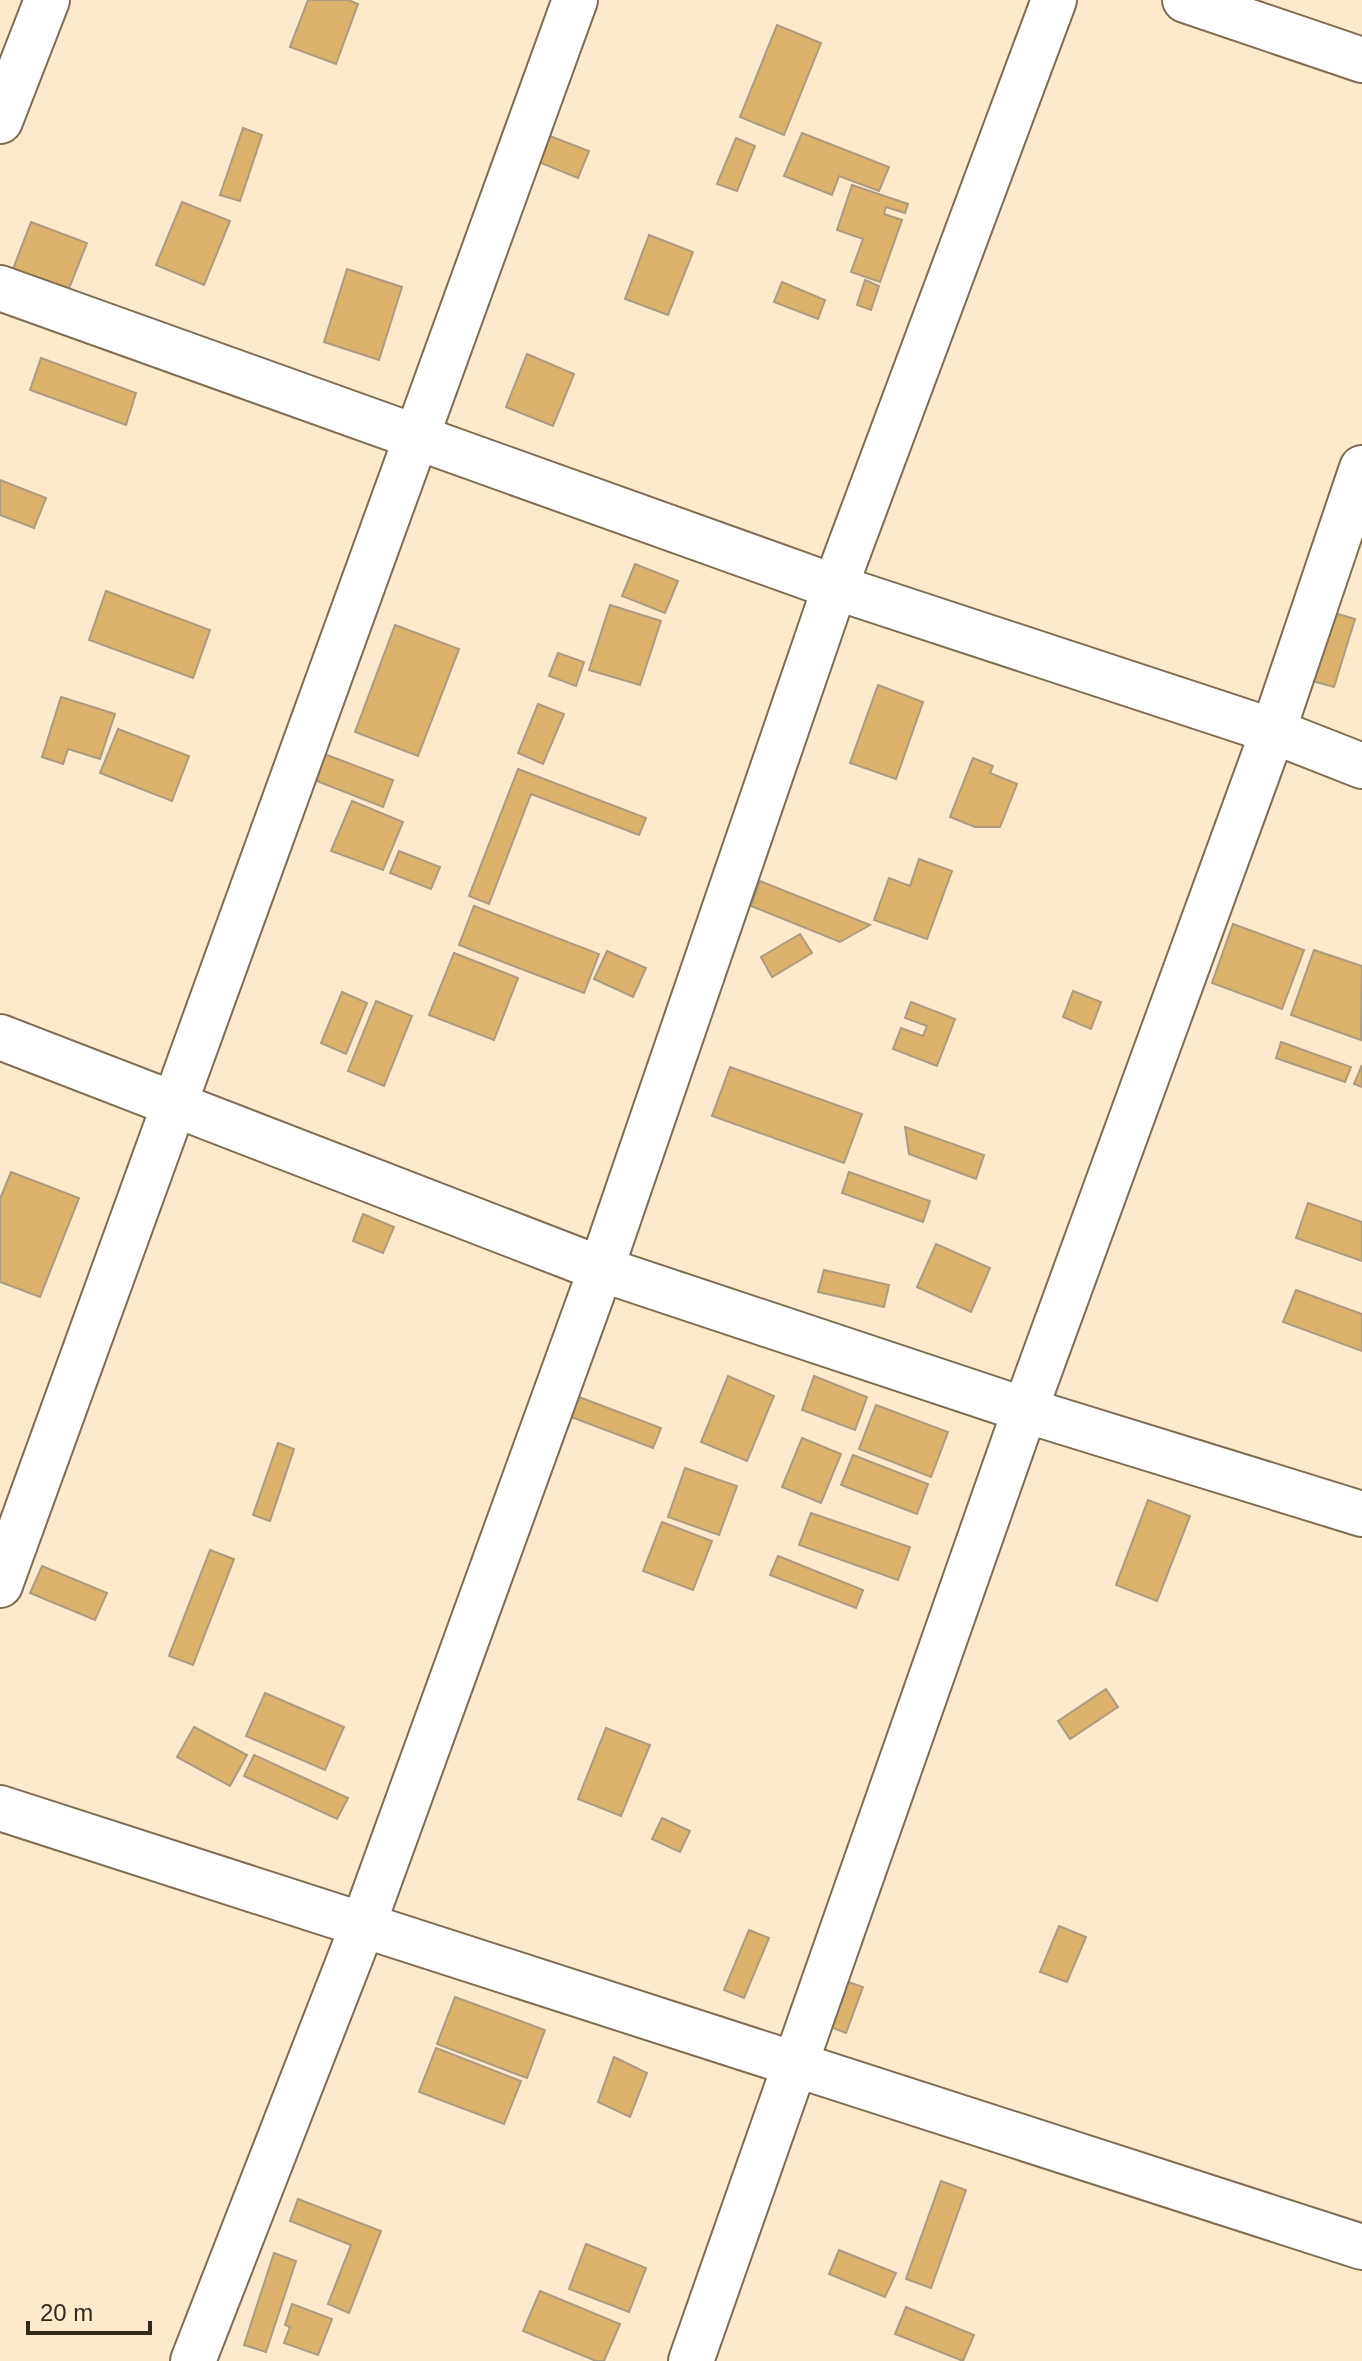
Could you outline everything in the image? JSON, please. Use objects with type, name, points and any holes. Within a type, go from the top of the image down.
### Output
[{"type":"street","points":[[0,121],[47,0]]},
{"type":"street","points":[[0,1585],[575,0]]},
{"type":"street","points":[[193,2361],[363,1925],[601,1269],[835,587],[1054,0]]},
{"type":"street","points":[[1185,0],[1362,60]]},
{"type":"street","points":[[0,288],[835,587],[1273,731],[1362,766]]},
{"type":"street","points":[[691,2361],[1025,1410],[1273,731],[1362,468]]},
{"type":"street","points":[[0,1037],[601,1269],[1025,1410],[1362,1514]]},
{"type":"street","points":[[0,1808],[1362,2247]]},
{"type":"building","points":[[308,0],[348,0],[358,4],[336,64],[290,47]]},
{"type":"building","points":[[777,25],[821,43],[784,135],[740,117]]},
{"type":"building","points":[[243,128],[262,135],[240,201],[220,195]]},
{"type":"building","points":[[542,133],[589,151],[578,178],[531,159]]},
{"type":"building","points":[[802,133],[889,167],[879,191],[839,176],[832,195],[784,176]]},
{"type":"building","points":[[736,138],[755,146],[737,191],[717,184]]},
{"type":"building","points":[[852,185],[908,204],[905,213],[886,207],[884,214],[902,220],[880,282],[851,272],[863,239],[837,230]]},
{"type":"building","points":[[182,202],[230,221],[204,285],[156,265]]},
{"type":"building","points":[[31,222],[87,243],[68,291],[13,269]]},
{"type":"building","points":[[649,235],[693,252],[668,315],[625,299]]},
{"type":"building","points":[[347,269],[402,287],[379,360],[324,342]]},
{"type":"building","points":[[865,280],[879,286],[871,310],[857,305]]},
{"type":"building","points":[[782,282],[825,300],[818,319],[774,302]]},
{"type":"building","points":[[527,354],[574,374],[553,426],[506,407]]},
{"type":"building","points":[[41,358],[136,393],[126,425],[30,390]]},
{"type":"building","points":[[0,480],[46,498],[34,528],[0,515]]},
{"type":"building","points":[[635,564],[678,581],[665,613],[622,596]]},
{"type":"building","points":[[106,591],[210,630],[193,678],[89,640]]},
{"type":"building","points":[[610,605],[661,621],[640,685],[589,670]]},
{"type":"building","points":[[1324,610],[1355,619],[1334,687],[1302,678]]},
{"type":"building","points":[[395,625],[459,649],[418,756],[355,732]]},
{"type":"building","points":[[558,653],[584,662],[576,686],[549,676]]},
{"type":"building","points":[[878,685],[923,702],[896,779],[850,763]]},
{"type":"building","points":[[61,697],[115,714],[100,759],[68,749],[63,764],[42,757]]},
{"type":"building","points":[[538,704],[564,714],[543,764],[518,753]]},
{"type":"building","points":[[118,729],[189,756],[172,801],[100,773]]},
{"type":"building","points":[[319,752],[393,780],[383,807],[309,778]]},
{"type":"building","points":[[973,758],[993,766],[990,773],[1017,784],[1000,827],[975,827],[950,817]]},
{"type":"building","points":[[518,769],[646,818],[639,835],[531,794],[489,904],[469,896]]},
{"type":"building","points":[[352,801],[403,822],[383,870],[331,851]]},
{"type":"building","points":[[399,851],[440,867],[431,889],[390,873]]},
{"type":"building","points":[[919,859],[952,871],[927,939],[874,920],[889,878],[910,886]]},
{"type":"building","points":[[760,881],[870,925],[840,942],[751,906]]},
{"type":"building","points":[[474,906],[599,954],[584,993],[459,945]]},
{"type":"building","points":[[1233,924],[1304,950],[1282,1009],[1212,983]]},
{"type":"building","points":[[800,934],[812,953],[772,977],[761,957]]},
{"type":"building","points":[[1314,950],[1362,966],[1361,1040],[1291,1015]]},
{"type":"building","points":[[607,951],[646,968],[633,997],[594,979]]},
{"type":"building","points":[[454,953],[518,978],[494,1040],[429,1015]]},
{"type":"building","points":[[1073,991],[1101,1002],[1091,1029],[1063,1017]]},
{"type":"building","points":[[342,992],[367,1003],[346,1054],[321,1043]]},
{"type":"building","points":[[376,1001],[412,1016],[384,1086],[348,1071]]},
{"type":"building","points":[[911,1002],[955,1019],[937,1066],[893,1049],[901,1028],[923,1036],[927,1026],[905,1018]]},
{"type":"building","points":[[1281,1042],[1351,1067],[1345,1082],[1276,1058]]},
{"type":"building","points":[[1362,1065],[1362,1087],[1354,1084]]},
{"type":"building","points":[[730,1067],[862,1114],[844,1163],[712,1116]]},
{"type":"building","points":[[905,1127],[984,1155],[976,1179],[909,1154]]},
{"type":"building","points":[[11,1172],[79,1198],[40,1297],[0,1282],[0,1199]]},
{"type":"building","points":[[849,1172],[930,1201],[923,1222],[842,1193]]},
{"type":"building","points":[[1308,1203],[1362,1222],[1362,1261],[1296,1238]]},
{"type":"building","points":[[363,1214],[394,1227],[383,1253],[353,1241]]},
{"type":"building","points":[[936,1244],[990,1268],[971,1312],[917,1287]]},
{"type":"building","points":[[824,1270],[889,1285],[884,1307],[818,1292]]},
{"type":"building","points":[[1296,1290],[1362,1314],[1362,1351],[1283,1322]]},
{"type":"building","points":[[728,1376],[774,1396],[747,1461],[701,1442]]},
{"type":"building","points":[[814,1376],[867,1397],[855,1430],[802,1410]]},
{"type":"building","points":[[579,1397],[661,1428],[653,1448],[571,1417]]},
{"type":"building","points":[[876,1405],[948,1432],[931,1477],[859,1449]]},
{"type":"building","points":[[802,1438],[841,1454],[821,1503],[782,1487]]},
{"type":"building","points":[[278,1443],[294,1449],[270,1521],[253,1515]]},
{"type":"building","points":[[853,1455],[928,1484],[917,1514],[841,1485]]},
{"type":"building","points":[[685,1468],[737,1486],[719,1535],[668,1517]]},
{"type":"building","points":[[1148,1500],[1190,1516],[1157,1601],[1116,1585]]},
{"type":"building","points":[[811,1513],[910,1547],[898,1580],[799,1545]]},
{"type":"building","points":[[662,1522],[712,1541],[693,1590],[643,1571]]},
{"type":"building","points":[[210,1550],[234,1559],[193,1665],[169,1656]]},
{"type":"building","points":[[778,1556],[863,1590],[856,1608],[770,1575]]},
{"type":"building","points":[[42,1566],[107,1593],[95,1620],[30,1593]]},
{"type":"building","points":[[1106,1689],[1118,1707],[1070,1739],[1058,1721]]},
{"type":"building","points":[[265,1693],[344,1727],[325,1770],[246,1736]]},
{"type":"building","points":[[194,1727],[247,1755],[230,1786],[177,1757]]},
{"type":"building","points":[[606,1728],[650,1745],[621,1816],[578,1799]]},
{"type":"building","points":[[254,1755],[348,1798],[337,1819],[244,1776]]},
{"type":"building","points":[[662,1818],[690,1831],[680,1852],[652,1839]]},
{"type":"building","points":[[1059,1926],[1086,1937],[1067,1982],[1040,1972]]},
{"type":"building","points":[[749,1930],[769,1938],[744,1998],[724,1990]]},
{"type":"building","points":[[840,1979],[863,1987],[846,2033],[823,2024]]},
{"type":"building","points":[[455,1997],[545,2030],[527,2078],[437,2044]]},
{"type":"building","points":[[436,2048],[521,2081],[504,2124],[419,2092]]},
{"type":"building","points":[[614,2057],[647,2073],[630,2117],[598,2102]]},
{"type":"building","points":[[941,2181],[966,2190],[931,2288],[906,2279]]},
{"type":"building","points":[[298,2199],[381,2231],[349,2313],[328,2304],[351,2245],[290,2221]]},
{"type":"building","points":[[586,2244],[646,2268],[629,2312],[569,2289]]},
{"type":"building","points":[[839,2250],[896,2273],[885,2297],[829,2274]]},
{"type":"building","points":[[274,2253],[296,2261],[266,2352],[244,2345]]},
{"type":"building","points":[[540,2291],[620,2324],[604,2361],[596,2361],[523,2331]]},
{"type":"building","points":[[292,2304],[332,2319],[318,2355],[284,2343],[290,2327],[285,2325]]},
{"type":"building","points":[[906,2307],[974,2335],[963,2361],[895,2334]]}]
